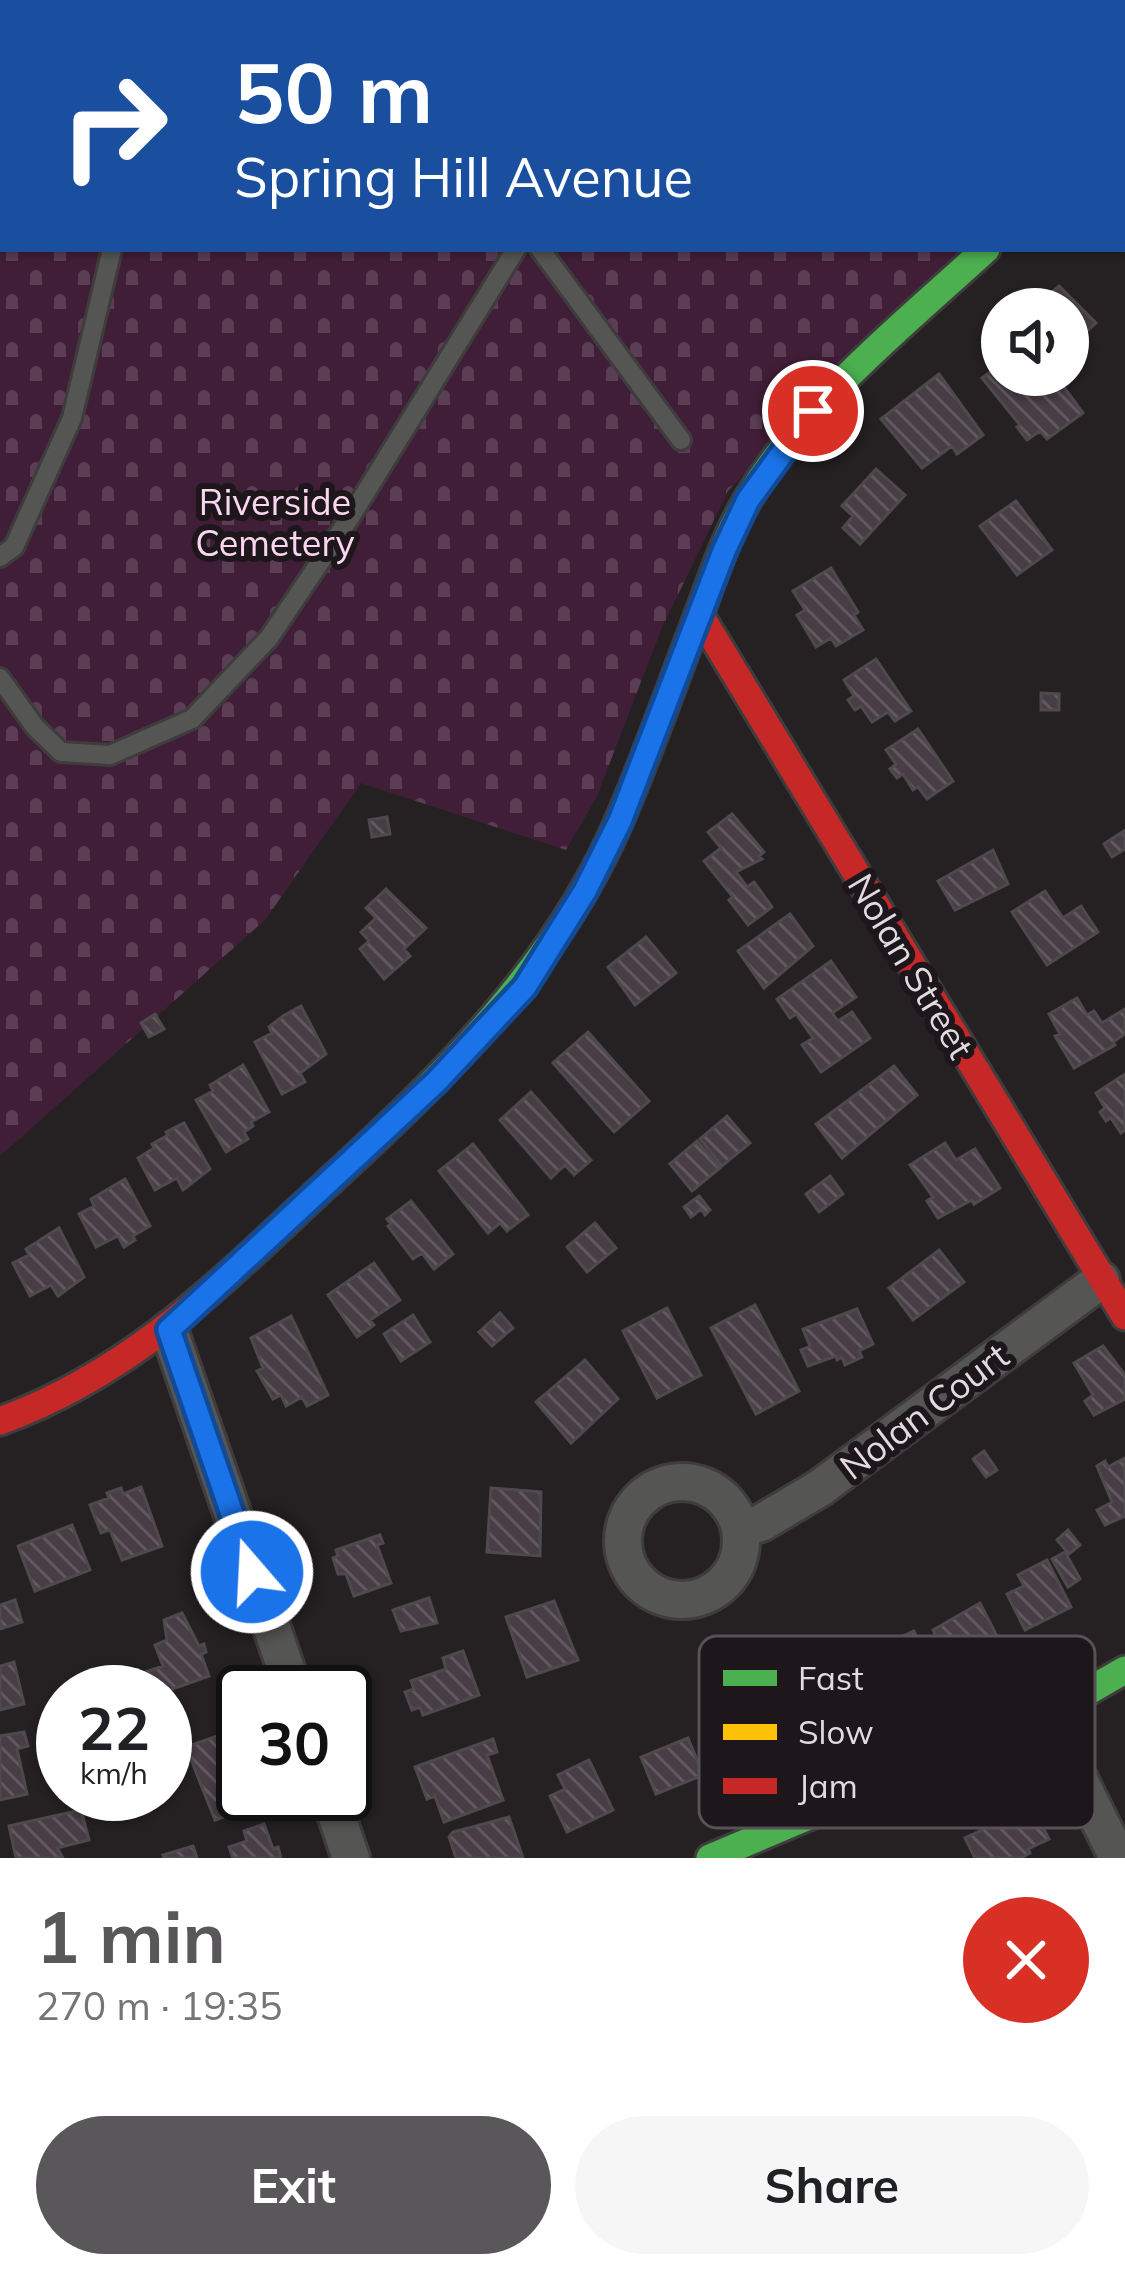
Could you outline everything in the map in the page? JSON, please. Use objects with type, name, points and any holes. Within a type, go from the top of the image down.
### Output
[{"type":"street","points":[[0,1421],[44,1407],[169,1330],[436,1082],[525,987],[585,891],[620,821],[748,500],[813,411],[983,252]]},
{"type":"street","name":"Nolan Street","points":[[700,614],[1125,1316]]},
{"type":"street","name":"Nolan Court","points":[[740,1528],[761,1523],[820,1488],[1101,1280]]},
{"type":"street","points":[[169,1330],[285,1665]]},
{"type":"street","points":[[1095,1687],[1125,1670]]},
{"type":"street","points":[[1095,1811],[1118,1858]]},
{"type":"street","points":[[338,1821],[351,1858]]},
{"type":"street","points":[[710,1858],[780,1828]]},
{"type":"lane","points":[[0,556],[14,548],[72,418],[111,252]]},
{"type":"lane","points":[[0,678],[35,727],[61,752],[110,754],[192,719],[280,620],[351,516],[514,252]]},
{"type":"lane","points":[[542,252],[681,440]]},
{"type":"green space","name":"Riverside Cemetery","points":[[0,252],[958,252],[728,491],[661,630],[597,796],[566,850],[361,783],[265,920],[0,1156]]},
{"type":"building","points":[[939,374],[983,435],[957,454],[952,446],[922,468],[881,419]]},
{"type":"building","points":[[997,396],[1070,396],[1083,413],[1047,439],[1040,431],[1027,440]]},
{"type":"building","points":[[876,469],[905,495],[860,544],[843,528],[853,516],[842,506]]},
{"type":"building","points":[[1016,501],[1052,550],[1017,575],[980,526]]},
{"type":"building","points":[[831,568],[858,612],[854,615],[863,630],[836,646],[831,638],[816,647],[797,615],[805,610],[793,591]]},
{"type":"building","points":[[876,659],[911,711],[895,721],[888,712],[872,722],[861,706],[855,710],[848,700],[854,696],[844,680]]},
{"type":"building","points":[[1041,693],[1059,694],[1059,710],[1041,710]]},
{"type":"building","points":[[918,729],[953,781],[927,799],[918,787],[913,790],[903,774],[897,778],[890,769],[896,764],[886,750]]},
{"type":"building","points":[[732,814],[764,852],[759,856],[762,859],[736,872],[747,887],[754,882],[772,907],[748,925],[704,861],[721,848],[708,832]]},
{"type":"building","points":[[387,817],[390,834],[372,837],[369,820]]},
{"type":"building","points":[[1124,831],[1125,849],[1112,857],[1104,844]]},
{"type":"building","points":[[993,850],[1008,884],[955,910],[938,881]]},
{"type":"building","points":[[386,889],[426,928],[404,949],[410,956],[384,979],[360,949],[369,941],[361,932],[376,918],[366,908]]},
{"type":"building","points":[[1045,891],[1063,918],[1081,906],[1098,932],[1047,965],[1012,912]]},
{"type":"building","points":[[790,914],[813,946],[764,988],[738,951]]},
{"type":"building","points":[[646,937],[676,973],[635,1005],[608,967]]},
{"type":"building","points":[[831,961],[856,997],[832,1013],[838,1021],[852,1012],[870,1038],[821,1072],[802,1045],[813,1038],[796,1014],[790,1018],[777,999]]},
{"type":"building","points":[[1077,998],[1087,1015],[1094,1011],[1102,1023],[1125,1009],[1125,1034],[1115,1045],[1074,1068],[1055,1036],[1060,1034],[1049,1014]]},
{"type":"building","points":[[301,1006],[326,1054],[300,1073],[305,1082],[282,1094],[255,1042]]},
{"type":"building","points":[[155,1014],[164,1029],[149,1037],[141,1023]]},
{"type":"building","points":[[588,1032],[649,1101],[614,1132],[553,1063]]},
{"type":"building","points":[[243,1065],[269,1112],[251,1122],[253,1126],[244,1132],[248,1139],[226,1152],[196,1100],[213,1091],[210,1085]]},
{"type":"building","points":[[894,1066],[917,1095],[842,1158],[816,1124]]},
{"type":"building","points":[[1125,1074],[1125,1130],[1121,1133],[1100,1112],[1105,1108],[1096,1093]]},
{"type":"building","points":[[531,1092],[591,1160],[574,1175],[565,1165],[551,1178],[500,1120]]},
{"type":"building","points":[[727,1116],[750,1143],[722,1166],[700,1139]]},
{"type":"building","points":[[184,1123],[210,1169],[183,1190],[177,1178],[155,1190],[138,1158],[166,1132]]},
{"type":"building","points":[[697,1141],[720,1168],[692,1191],[670,1164]]},
{"type":"building","points":[[945,1143],[956,1160],[975,1149],[1000,1188],[938,1218],[927,1201],[933,1197],[910,1165]]},
{"type":"building","points":[[473,1144],[528,1215],[507,1231],[500,1223],[488,1233],[439,1171]]},
{"type":"building","points":[[830,1176],[843,1194],[819,1212],[806,1194]]},
{"type":"building","points":[[125,1179],[150,1226],[124,1247],[118,1236],[96,1247],[79,1214],[94,1206],[91,1199]]},
{"type":"building","points":[[699,1196],[710,1210],[705,1215],[701,1209],[691,1217],[684,1207]]},
{"type":"building","points":[[411,1201],[453,1254],[434,1269],[422,1253],[413,1259],[388,1226],[387,1219]]},
{"type":"building","points":[[595,1223],[616,1248],[587,1272],[567,1247]]},
{"type":"building","points":[[59,1228],[84,1277],[58,1296],[51,1285],[30,1296],[13,1263]]},
{"type":"building","points":[[939,1250],[964,1282],[913,1320],[889,1288]]},
{"type":"building","points":[[374,1263],[400,1300],[370,1320],[374,1325],[357,1337],[328,1295]]},
{"type":"building","points":[[755,1305],[799,1391],[756,1414],[711,1328]]},
{"type":"building","points":[[667,1308],[701,1375],[657,1398],[623,1331]]},
{"type":"building","points":[[857,1309],[873,1344],[859,1351],[862,1357],[845,1365],[836,1356],[808,1366],[801,1350],[810,1346],[803,1329]]},
{"type":"building","points":[[500,1313],[513,1328],[492,1346],[479,1332]]},
{"type":"building","points":[[413,1315],[430,1342],[401,1361],[384,1334]]},
{"type":"building","points":[[291,1316],[328,1395],[307,1406],[302,1397],[286,1406],[281,1395],[273,1399],[257,1371],[263,1368],[251,1338]]},
{"type":"building","points":[[1103,1346],[1125,1375],[1125,1399],[1094,1415],[1085,1401],[1093,1395],[1074,1363]]},
{"type":"building","points":[[585,1360],[618,1399],[571,1443],[536,1402]]},
{"type":"building","points":[[984,1451],[997,1470],[986,1477],[973,1459]]},
{"type":"building","points":[[1125,1458],[1125,1516],[1105,1525],[1097,1510],[1112,1502],[1097,1466],[1105,1461],[1108,1467]]},
{"type":"building","points":[[141,1487],[162,1546],[122,1560],[110,1530],[101,1533],[90,1505],[121,1488],[123,1494]]},
{"type":"building","points":[[491,1488],[541,1492],[540,1556],[487,1552]]},
{"type":"building","points":[[72,1525],[90,1570],[35,1591],[18,1546]]},
{"type":"building","points":[[1068,1530],[1080,1545],[1069,1554],[1057,1540]]},
{"type":"building","points":[[380,1535],[383,1543],[377,1545],[391,1583],[354,1596],[346,1574],[338,1574],[333,1558],[338,1556],[336,1550]]},
{"type":"building","points":[[1065,1552],[1080,1579],[1068,1587],[1052,1559]]},
{"type":"building","points":[[1047,1560],[1071,1607],[1025,1630],[1007,1594],[1024,1586],[1018,1575]]},
{"type":"building","points":[[429,1598],[437,1623],[401,1631],[393,1610]]},
{"type":"building","points":[[15,1600],[22,1622],[0,1629],[0,1605]]},
{"type":"building","points":[[554,1601],[578,1660],[527,1677],[506,1617]]},
{"type":"building","points":[[980,1603],[997,1636],[936,1636],[933,1630]]},
{"type":"building","points":[[182,1613],[199,1646],[204,1644],[206,1652],[201,1654],[209,1676],[192,1682],[192,1665],[163,1665],[155,1645],[167,1640],[164,1620]]},
{"type":"building","points":[[463,1651],[479,1695],[423,1715],[420,1707],[412,1710],[405,1692],[414,1689],[411,1681],[446,1669],[443,1658]]},
{"type":"building","points":[[14,1662],[24,1704],[0,1710],[0,1666]]},
{"type":"building","points":[[24,1732],[28,1746],[17,1749],[27,1794],[0,1800],[0,1736]]},
{"type":"building","points":[[216,1737],[215,1820],[192,1762],[192,1745]]},
{"type":"building","points":[[688,1738],[699,1777],[656,1794],[641,1757]]},
{"type":"building","points":[[493,1739],[497,1752],[487,1755],[503,1800],[444,1822],[435,1796],[427,1799],[415,1767]]},
{"type":"building","points":[[589,1760],[613,1810],[567,1832],[550,1796],[565,1789],[558,1775]]},
{"type":"building","points":[[509,1817],[523,1858],[456,1858],[449,1837],[453,1832]]},
{"type":"building","points":[[36,1820],[84,1821],[89,1840],[57,1848],[63,1858],[16,1858],[9,1826]]},
{"type":"building","points":[[264,1824],[281,1858],[233,1858],[229,1847],[247,1841],[244,1831]]},
{"type":"building","points":[[1043,1828],[1049,1839],[1021,1858],[975,1858],[965,1838],[982,1830]]},
{"type":"building","points":[[193,1846],[197,1858],[164,1858],[163,1855]]},
{"type":"traffic: fast","points":[[331,1180],[456,1058],[531,971],[564,924],[619,821],[733,527],[772,463],[858,366],[983,252]]},
{"type":"traffic: fast","points":[[1095,1687],[1125,1670]]},
{"type":"traffic: fast","points":[[710,1858],[781,1828]]},
{"type":"traffic: jam","points":[[699,614],[1125,1316]]},
{"type":"traffic: jam","points":[[0,1421],[95,1376],[137,1348],[216,1286],[331,1180]]},
{"type":"route","points":[[252,1572],[169,1330],[436,1082],[525,987],[585,891],[620,821],[748,500],[813,411]]}]
